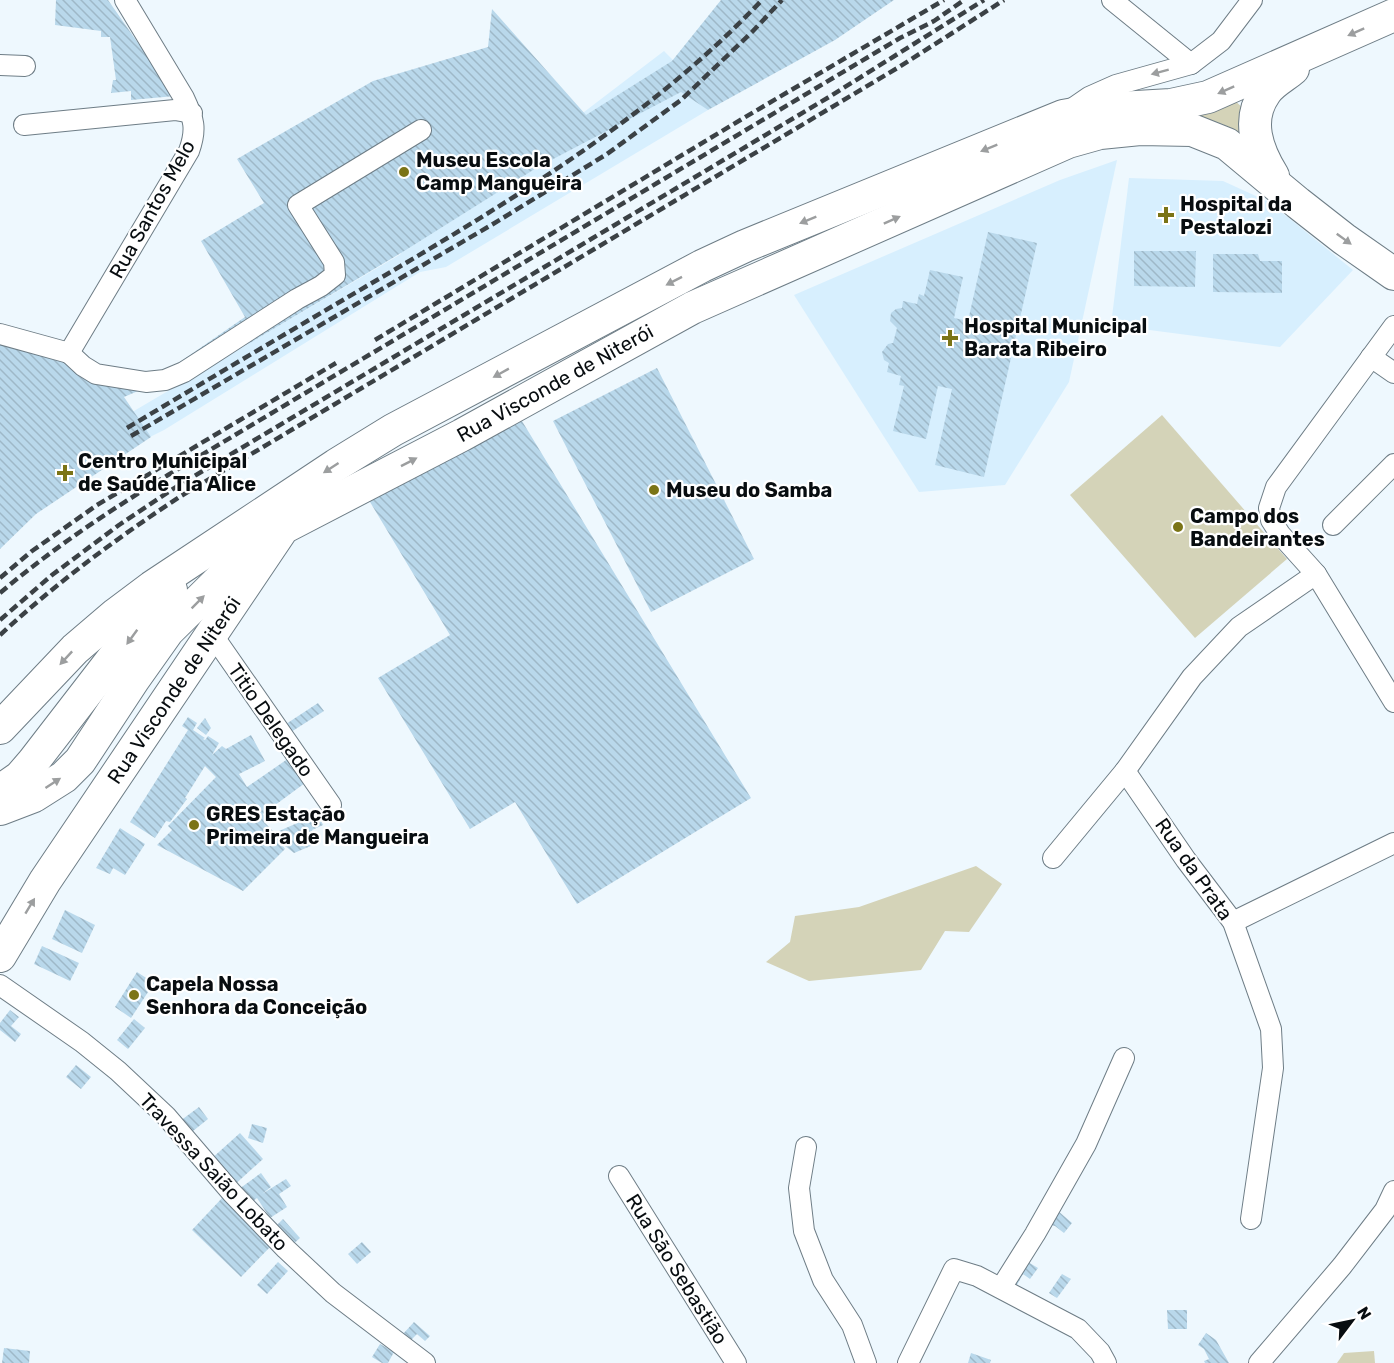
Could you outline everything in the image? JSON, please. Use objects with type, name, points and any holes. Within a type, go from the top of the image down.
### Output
[{"type":"main road","name":"Rua Visconde de Niterói","points":[[0,728],[75,649],[116,614],[336,465],[393,430],[702,267],[745,246],[1063,117],[1102,109],[1171,105],[1208,98],[1394,15]]},
{"type":"main road","points":[[1317,49],[1265,92],[1257,109],[1254,135],[1263,159],[1284,190],[1344,239],[1394,274]]},
{"type":"main road","name":"Rua Visconde de Niterói","points":[[0,956],[45,881],[282,528],[462,435],[692,308],[1068,142],[1101,133],[1140,129],[1192,130],[1227,144],[1298,203]]},
{"type":"main road","points":[[745,246],[762,278]]},
{"type":"main road","points":[[702,267],[713,298]]},
{"type":"main road","points":[[2,796],[34,796],[64,777],[81,761],[168,631],[241,559],[282,528]]},
{"type":"main road","points":[[2,796],[33,762],[148,614],[213,547]]},
{"type":"street","name":"Rua Santos Melo","points":[[69,353],[189,151],[194,137],[192,113],[125,0]]},
{"type":"street","points":[[1112,0],[1191,64]]},
{"type":"street","points":[[1063,117],[1089,97],[1116,85],[1191,64],[1221,41],[1252,0]]},
{"type":"street","points":[[0,65],[25,66]]},
{"type":"street","points":[[24,125],[175,110],[192,113]]},
{"type":"street","points":[[0,334],[69,353],[96,374],[146,382],[165,380],[184,372],[335,275],[334,262],[298,205],[421,130]]},
{"type":"street","points":[[1394,326],[1276,487],[1269,508],[1271,520],[1280,534],[1316,574],[1394,702]]},
{"type":"street","points":[[1371,357],[1394,373]]},
{"type":"street","points":[[1333,525],[1394,464]]},
{"type":"street","points":[[1053,858],[1125,771],[1192,677],[1239,627],[1316,574]]},
{"type":"street","name":"Titio Delegado","points":[[212,634],[331,805]]},
{"type":"street","name":"Rua da Prata","points":[[1125,771],[1186,860],[1233,922],[1271,1029],[1273,1068],[1251,1219]]},
{"type":"street","points":[[1233,922],[1394,843]]},
{"type":"street","name":"Travessa Saião Lobato","points":[[0,986],[82,1042],[118,1071],[166,1116],[232,1193],[286,1249],[333,1293],[425,1363]]},
{"type":"street","points":[[1001,1288],[1035,1234],[1086,1144],[1124,1058]]},
{"type":"street","points":[[806,1148],[799,1188],[804,1231],[823,1280],[852,1325],[866,1363]]},
{"type":"street","name":"Rua São Sebastião","points":[[619,1176],[736,1363]]},
{"type":"street","points":[[1259,1363],[1342,1266],[1385,1210],[1394,1191]]},
{"type":"street","points":[[908,1363],[954,1269],[977,1276],[1078,1329],[1100,1352],[1106,1363]]},
{"type":"shaded area","points":[[664,51],[673,60],[708,110],[446,267],[420,272],[164,430],[136,444],[122,418],[401,254],[396,233],[529,154]]},
{"type":"shaded area","name":"Hospital Municipal Barata Ribeiro","points":[[1117,160],[1069,382],[1005,485],[919,492],[794,295],[1060,180]]},
{"type":"shaded area","points":[[1129,178],[1223,181],[1269,202],[1353,270],[1280,347],[1111,325]]},
{"type":"green space","points":[[1232,98],[1244,109],[1244,136],[1222,124],[1189,114]]},
{"type":"green space","name":"Campo dos Bandeirantes","points":[[1162,415],[1287,559],[1195,638],[1070,495]]},
{"type":"green space","points":[[976,866],[1002,884],[969,932],[945,931],[921,970],[809,981],[766,962],[790,942],[795,916],[859,907]]},
{"type":"green space","points":[[1374,1351],[1375,1363],[1337,1363],[1344,1353]]},
{"type":"building","points":[[56,0],[108,0],[175,96],[131,100],[131,91],[111,93],[113,80],[116,80],[110,37],[101,37],[101,31],[55,25]]},
{"type":"building","points":[[721,0],[894,0],[835,40],[708,110],[681,92],[538,167],[401,253],[250,343],[124,397],[151,437],[36,514],[0,549],[0,335],[151,382],[245,317],[201,241],[264,203],[237,159],[373,81],[488,47],[492,9],[586,115],[672,61]]},
{"type":"building","points":[[988,232],[1037,243],[984,477],[935,465],[952,389],[938,386],[926,439],[893,431],[904,386],[899,385],[901,376],[887,372],[889,363],[884,360],[882,352],[888,344],[893,343],[897,328],[890,321],[891,313],[902,308],[903,301],[917,304],[919,294],[924,296],[930,270],[963,277],[954,318],[968,321]]},
{"type":"building","points":[[1134,251],[1196,251],[1195,287],[1134,286]]},
{"type":"building","points":[[1213,254],[1258,254],[1260,261],[1282,261],[1282,293],[1213,292]]},
{"type":"building","name":"Museu do Samba","points":[[657,368],[754,559],[651,612],[553,421]]},
{"type":"building","points":[[508,398],[751,798],[577,904],[515,802],[470,829],[378,678],[450,635],[361,487]]},
{"type":"building","points":[[318,703],[324,711],[291,732],[286,724]]},
{"type":"building","points":[[188,717],[197,723],[193,730],[205,738],[203,739],[205,740],[208,736],[219,743],[212,755],[222,746],[226,749],[251,735],[265,761],[239,774],[247,787],[289,758],[305,783],[263,814],[266,819],[264,822],[285,849],[243,891],[157,845],[172,830],[168,826],[216,777],[205,766],[185,798],[187,799],[170,822],[166,821],[155,838],[130,822],[188,730],[182,726]]},
{"type":"building","points":[[205,718],[211,728],[206,735],[197,728]]},
{"type":"building","points":[[318,814],[323,825],[312,830],[318,843],[294,853],[285,846],[279,831]]},
{"type":"building","points":[[120,828],[145,844],[125,875],[113,868],[110,874],[96,868]]},
{"type":"building","points":[[65,910],[95,925],[82,953],[52,939]]},
{"type":"building","points":[[42,946],[79,963],[70,981],[34,964]]},
{"type":"building","name":"Capela Nossa Senhora da Conceição","points":[[137,972],[154,983],[131,1018],[115,1007]]},
{"type":"building","points":[[10,1010],[19,1017],[11,1026],[21,1034],[15,1042],[0,1030],[0,1023]]},
{"type":"building","points":[[134,1019],[145,1028],[128,1049],[117,1040]]},
{"type":"building","points":[[76,1065],[91,1077],[81,1089],[66,1077]]},
{"type":"building","points":[[199,1107],[208,1119],[188,1135],[176,1124]]},
{"type":"building","points":[[252,1124],[267,1128],[263,1143],[248,1138]]},
{"type":"building","points":[[240,1133],[263,1159],[231,1188],[210,1160]]},
{"type":"building","points":[[261,1173],[271,1187],[262,1194],[286,1179],[291,1186],[279,1194],[287,1207],[270,1218],[257,1198],[250,1203],[239,1189]]},
{"type":"building","points":[[223,1197],[273,1244],[241,1277],[192,1230]]},
{"type":"building","points":[[1057,1210],[1072,1223],[1064,1233],[1055,1226],[1046,1224]]},
{"type":"building","points":[[283,1219],[300,1238],[290,1247],[274,1228]]},
{"type":"building","points":[[362,1242],[371,1252],[357,1264],[348,1254]]},
{"type":"building","points":[[1023,1259],[1038,1268],[1030,1279],[1023,1274],[1017,1285],[1009,1281]]},
{"type":"building","points":[[278,1262],[288,1271],[267,1294],[257,1285]]},
{"type":"building","points":[[1062,1274],[1071,1279],[1057,1298],[1049,1293]]},
{"type":"building","points":[[1167,1310],[1187,1310],[1187,1329],[1168,1329]]},
{"type":"building","points":[[414,1322],[430,1336],[425,1341],[417,1334],[411,1340],[403,1334]]},
{"type":"building","points":[[1206,1333],[1216,1340],[1229,1363],[1205,1363],[1204,1361],[1209,1359],[1204,1349],[1198,1345]]},
{"type":"building","points":[[380,1344],[394,1352],[388,1363],[382,1363],[372,1357]]},
{"type":"building","points":[[4,1348],[30,1351],[29,1363],[2,1363]]},
{"type":"building","points":[[971,1353],[991,1360],[990,1363],[968,1363]]},
{"type":"railway","points":[[127,428],[439,243],[537,182],[632,115],[677,79],[721,41],[762,0]]},
{"type":"railway","points":[[131,436],[493,224],[607,154],[681,100],[782,0]]},
{"type":"railway","points":[[375,340],[944,0]]},
{"type":"railway","points":[[0,593],[40,561],[124,502],[900,38],[934,21],[964,0]]},
{"type":"railway","points":[[0,620],[52,575],[119,525],[176,487],[829,97],[984,0]]},
{"type":"railway","points":[[0,635],[88,562],[181,496],[899,67],[1004,0]]},
{"type":"railway","points":[[0,578],[32,551],[97,505],[336,363]]},
{"type":"place","name":"Museu Escola Camp Mangueira","points":[[404,172]]},
{"type":"place","name":"Hospital da Pestalozi","points":[[1166,215]]},
{"type":"place","name":"Hospital Municipal Barata Ribeiro","points":[[950,338]]},
{"type":"place","name":"Centro Municipal de Saúde Tia Alice","points":[[65,473]]},
{"type":"place","name":"Museu do Samba","points":[[654,490]]},
{"type":"place","name":"Campo dos Bandeirantes","points":[[1178,527]]},
{"type":"place","name":"GRES Estação Primeira de Mangueira","points":[[194,825]]},
{"type":"place","name":"Capela Nossa Senhora da Conceição","points":[[134,995]]}]
